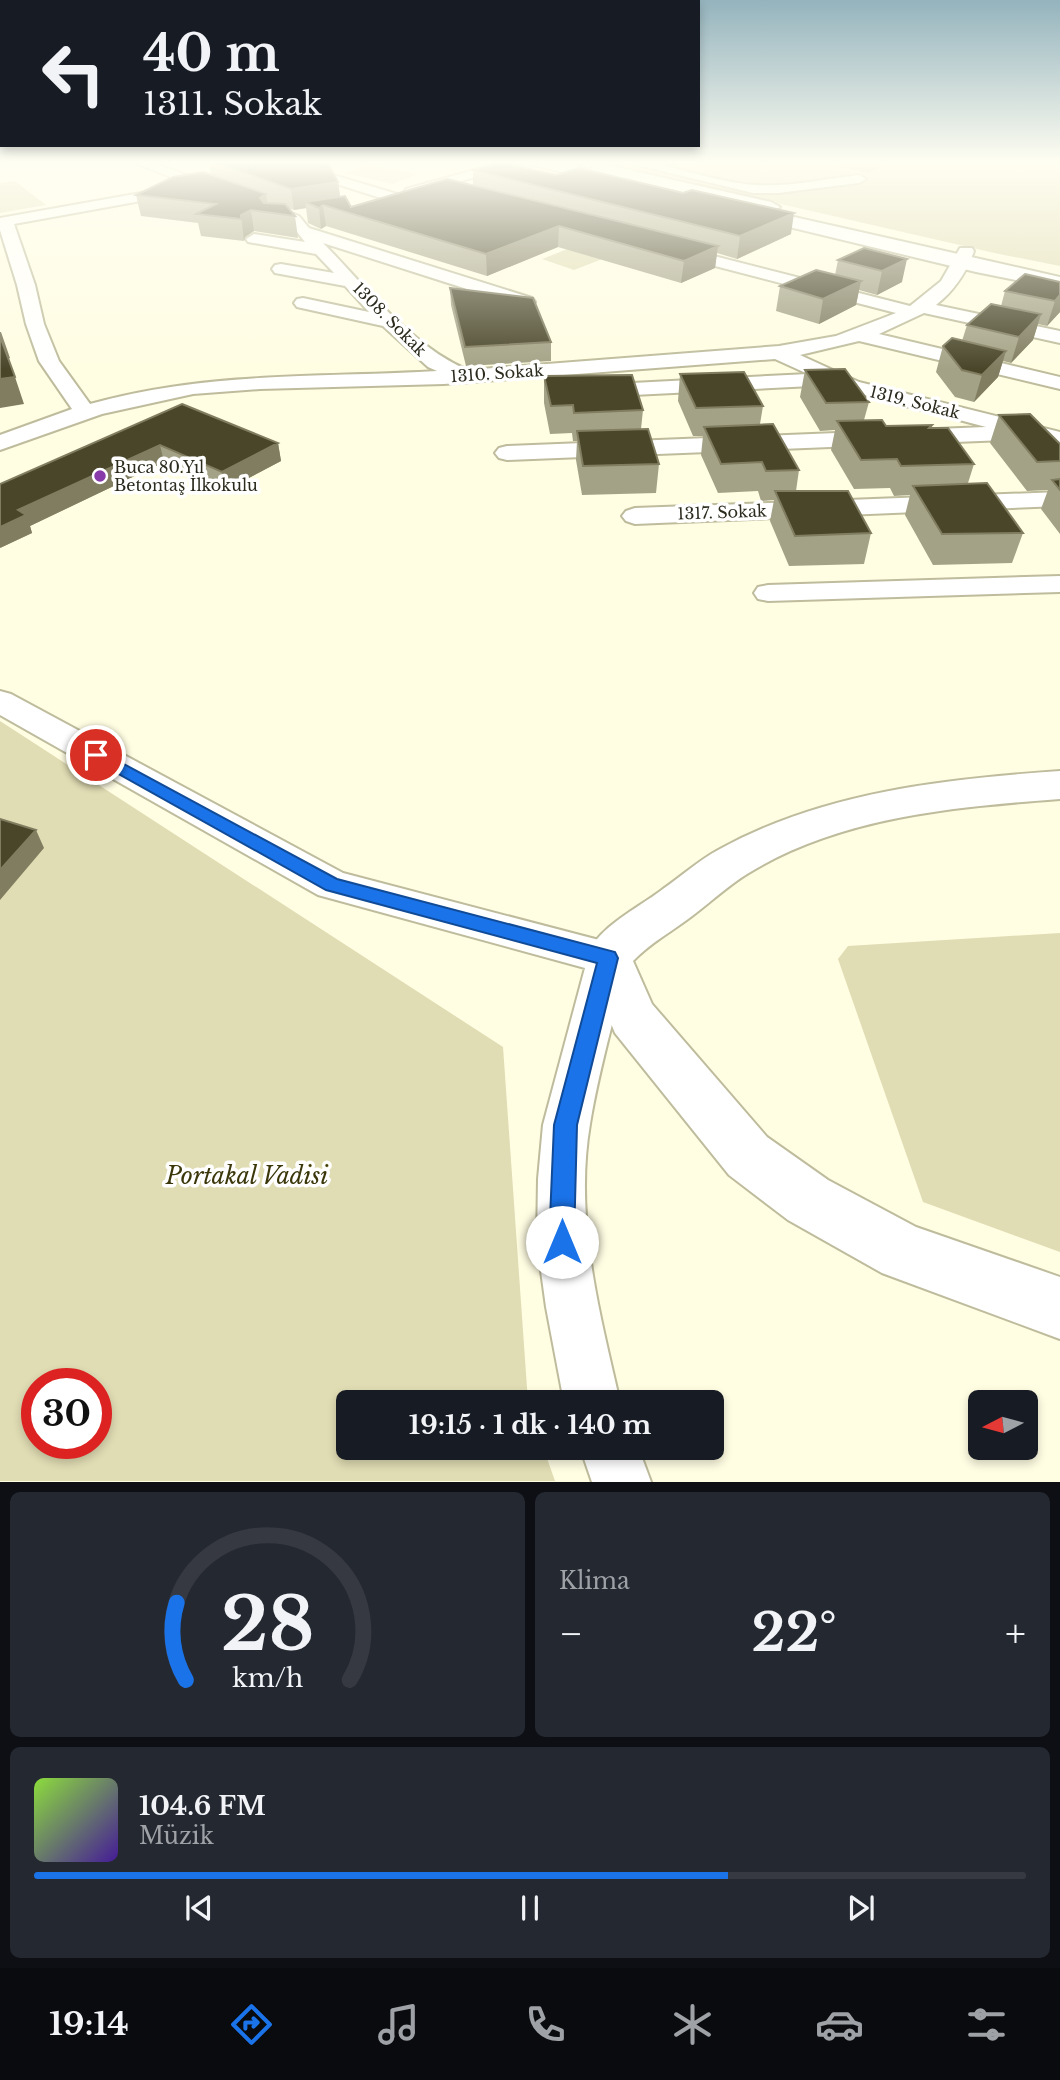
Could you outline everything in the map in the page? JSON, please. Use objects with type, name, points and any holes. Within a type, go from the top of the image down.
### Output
[{"type":"main road","points":[[843,230],[964,257],[1060,271]]},
{"type":"main road","points":[[853,230],[1060,283]]},
{"type":"main road","points":[[1060,785],[953,793],[887,804],[806,828],[737,859],[624,937],[608,958],[633,1018],[748,1156],[808,1199],[903,1252],[1060,1308]]},
{"type":"street","points":[[6,230],[49,361],[85,411]]},
{"type":"street","name":"1308. Sokak","points":[[307,230],[321,250],[389,322],[435,363],[466,376]]},
{"type":"street","points":[[324,230],[526,302]]},
{"type":"street","points":[[254,239],[321,250]]},
{"type":"street","points":[[652,245],[917,309],[1060,337]]},
{"type":"street","name":"1310. Sokak","points":[[0,443],[85,411],[195,387],[466,376],[774,351],[857,335],[917,309],[940,292],[964,257]]},
{"type":"street","points":[[281,269],[352,282]]},
{"type":"street","points":[[303,303],[389,322]]},
{"type":"street","points":[[857,335],[1060,383]]},
{"type":"street","name":"1319. Sokak","points":[[774,351],[852,386],[1060,439]]},
{"type":"street","points":[[574,391],[835,379]]},
{"type":"street","points":[[507,453],[1031,432]]},
{"type":"street","name":"1317. Sokak","points":[[635,516],[1060,499]]},
{"type":"street","points":[[768,593],[1060,584]]},
{"type":"street","points":[[0,701],[332,885],[608,958],[566,1125],[562,1179],[562,1242],[589,1390]]},
{"type":"street","points":[[614,1460],[622,1482]]},
{"type":"green space","points":[[895,230],[1060,230],[1060,266]]},
{"type":"green space","points":[[593,239],[628,249],[574,270],[542,259]]},
{"type":"green space","name":"Portakal Vadisi","points":[[0,721],[503,1047],[527,1390],[336,1390],[336,1460],[548,1460],[555,1481],[0,1481]]},
{"type":"green space","points":[[1060,933],[1060,1252],[923,1202],[838,959],[848,946]]},
{"type":"building","points":[[407,230],[548,230],[486,254]]},
{"type":"building","points":[[574,230],[654,230],[718,246],[684,261]]},
{"type":"building","points":[[716,230],[754,230],[740,236]]},
{"type":"building","points":[[864,248],[907,259],[882,271],[838,260]]},
{"type":"building","points":[[816,270],[861,281],[823,299],[780,286]]},
{"type":"building","points":[[1025,274],[1060,282],[1060,295],[1055,301],[1005,291]]},
{"type":"building","points":[[450,288],[533,298],[551,342],[465,347]]},
{"type":"building","points":[[991,304],[1041,314],[1019,337],[967,325]]},
{"type":"building","points":[[0,336],[15,377],[0,379]]},
{"type":"building","points":[[952,338],[1006,351],[982,375],[962,370],[943,346]]},
{"type":"building","points":[[845,369],[869,402],[826,403],[805,370]]},
{"type":"building","points":[[744,372],[763,406],[696,408],[680,374]]},
{"type":"building","points":[[632,375],[643,410],[574,413],[573,405],[551,406],[544,376]]},
{"type":"building","points":[[182,404],[278,443],[222,472],[160,445],[18,510],[26,515],[0,527],[0,484]]},
{"type":"building","points":[[1030,414],[1060,444],[1060,461],[1037,462],[999,415]]},
{"type":"building","points":[[882,420],[886,426],[932,425],[929,428],[948,428],[974,464],[901,466],[897,459],[861,460],[837,421]]},
{"type":"building","points":[[773,424],[799,470],[766,471],[762,462],[721,464],[704,427]]},
{"type":"building","points":[[648,429],[659,464],[583,466],[577,431]]},
{"type":"building","points":[[1060,479],[1060,490],[1052,480]]},
{"type":"building","points":[[987,483],[1023,533],[942,534],[913,486]]},
{"type":"building","points":[[775,491],[848,491],[871,533],[795,536]]},
{"type":"building","points":[[0,819],[36,830],[0,870]]},
{"type":"place","name":"Buca 80.Yıl Betontaş İlkokulu","points":[[100,476]]},
{"type":"route","points":[[96,755],[332,885],[608,958],[566,1125],[562,1179],[562,1242]]}]
